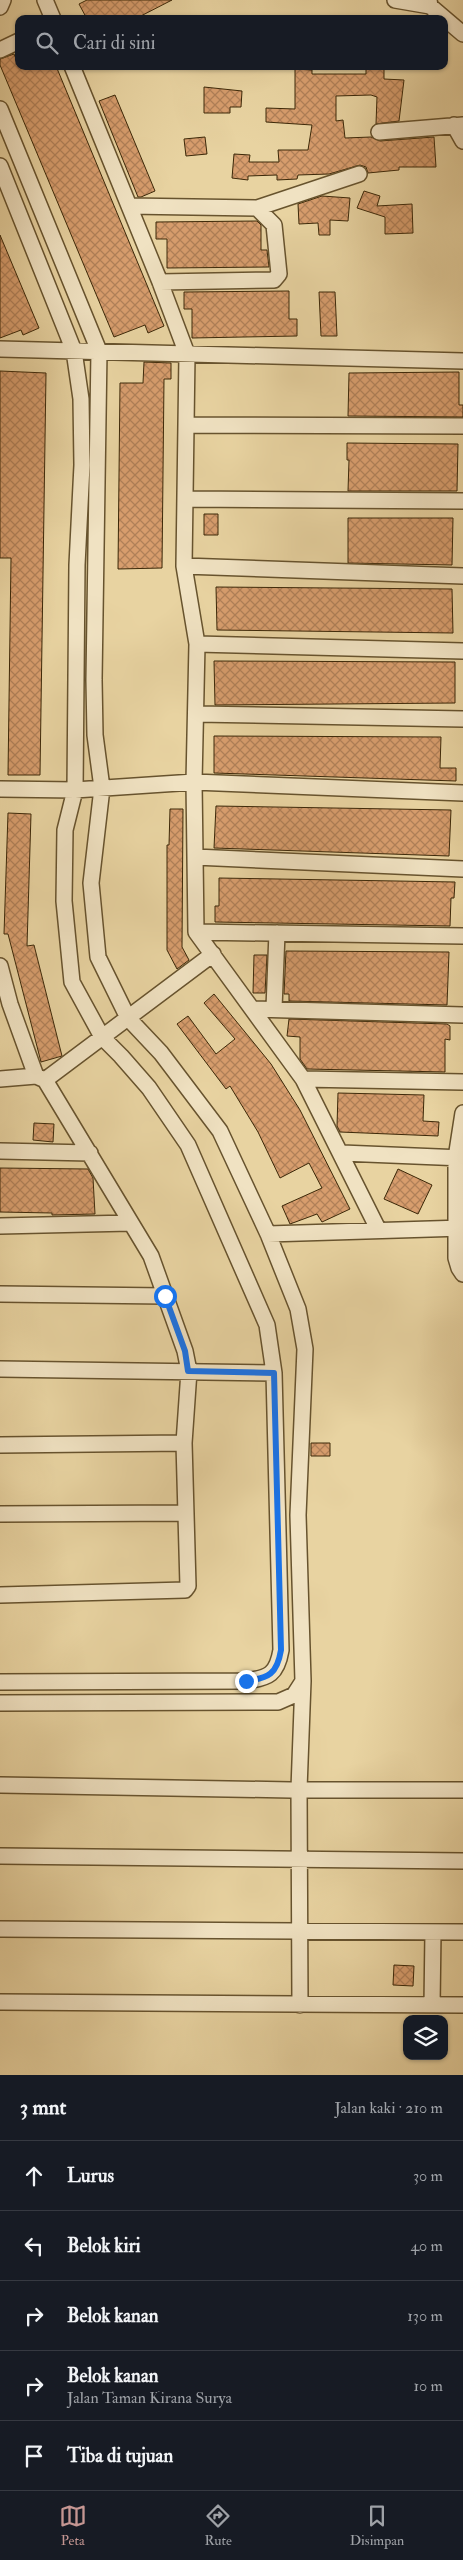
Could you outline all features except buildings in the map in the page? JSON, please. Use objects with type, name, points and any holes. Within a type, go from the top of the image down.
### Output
[{"type":"street","points":[[0,7],[3,0]]},
{"type":"street","points":[[46,0],[52,15]]},
{"type":"street","points":[[395,0],[429,3],[442,15]]},
{"type":"street","points":[[448,20],[463,34]]},
{"type":"street","points":[[0,50],[15,43]]},
{"type":"street","points":[[74,70],[160,282],[187,354],[188,425],[184,566],[198,644],[194,782],[196,932],[303,1079],[342,1153],[378,1229]]},
{"type":"street","points":[[0,109],[89,351],[95,735],[102,788],[91,883],[98,957],[128,1018],[161,1053],[220,1132],[268,1234],[298,1309],[305,1348],[298,1515],[303,1682],[299,1789],[300,2005]]},
{"type":"street","points":[[379,132],[459,125],[463,141]]},
{"type":"street","points":[[0,166],[89,351],[81,399],[82,465],[78,565],[75,790],[65,830],[64,892],[72,982],[102,1038],[121,1056],[149,1088],[188,1145],[267,1325],[274,1373],[281,1650],[279,1662],[272,1673],[262,1679],[246,1681],[0,1682]]},
{"type":"street","points":[[129,206],[257,208],[359,174]]},
{"type":"street","points":[[160,282],[274,280],[279,274],[274,225],[257,208]]},
{"type":"street","points":[[0,349],[463,361]]},
{"type":"street","points":[[188,425],[463,426]]},
{"type":"street","points":[[186,498],[463,502]]},
{"type":"street","points":[[184,566],[463,576]]},
{"type":"street","points":[[198,644],[463,651]]},
{"type":"street","points":[[197,714],[463,719]]},
{"type":"street","points":[[0,789],[75,790],[194,782],[463,793]]},
{"type":"street","points":[[196,856],[463,869]]},
{"type":"street","points":[[196,932],[463,936]]},
{"type":"street","points":[[274,1008],[277,933]]},
{"type":"street","points":[[0,1079],[40,1078],[102,1038],[213,954]]},
{"type":"street","points":[[0,966],[5,1004],[40,1078],[90,1153],[151,1256],[185,1351],[188,1371],[184,1443],[188,1586],[186,1590],[0,1595]]},
{"type":"street","points":[[253,1009],[274,1008],[463,1015]]},
{"type":"street","points":[[303,1079],[463,1082]]},
{"type":"street","points":[[463,1113],[460,1158],[460,1228],[456,1258],[458,1268],[463,1274]]},
{"type":"street","points":[[0,1151],[90,1153]]},
{"type":"street","points":[[342,1153],[460,1158]]},
{"type":"street","points":[[0,1226],[130,1223]]},
{"type":"street","points":[[268,1234],[378,1229],[460,1228]]},
{"type":"street","points":[[0,1294],[165,1296]]},
{"type":"street","points":[[0,1369],[274,1373]]},
{"type":"street","points":[[0,1445],[184,1443]]},
{"type":"street","points":[[0,1514],[186,1513]]},
{"type":"street","points":[[0,1703],[278,1702],[294,1695],[303,1682]]},
{"type":"street","points":[[0,1785],[463,1790]]},
{"type":"street","points":[[0,1856],[463,1861]]},
{"type":"street","points":[[0,1929],[463,1932]]},
{"type":"street","points":[[432,2005],[433,1932]]},
{"type":"street","points":[[0,2002],[463,2005]]},
{"type":"route","points":[[165,1296],[185,1351],[188,1371],[274,1373],[281,1650],[279,1662],[272,1673],[262,1679],[246,1681]]}]
